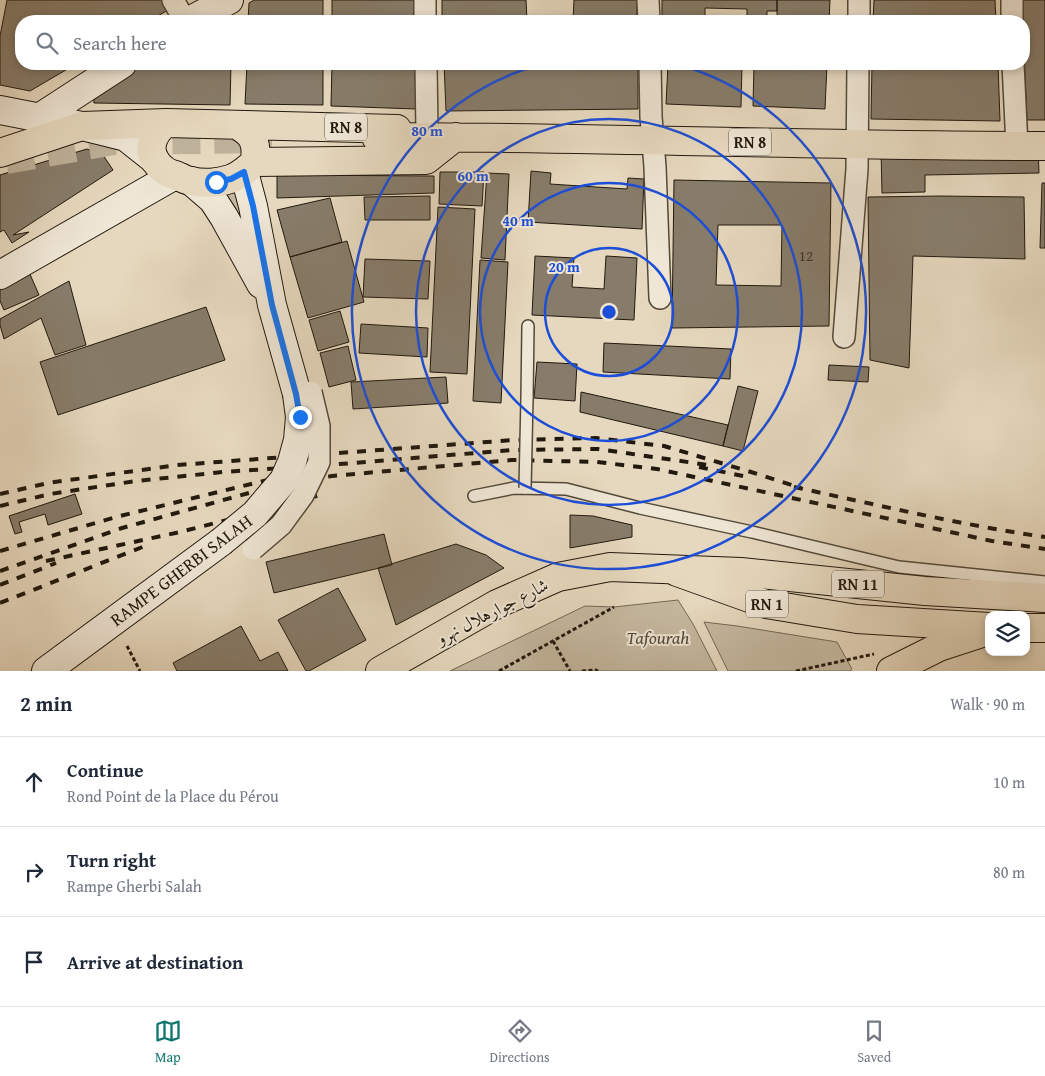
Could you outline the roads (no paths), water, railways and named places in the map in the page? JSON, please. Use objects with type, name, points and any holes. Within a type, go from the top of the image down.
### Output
[{"type":"main road","points":[[200,15],[229,0]]},
{"type":"main road","points":[[39,118],[113,70]]},
{"type":"main road","points":[[76,94],[72,107],[73,114],[82,126]]},
{"type":"main road","name":"RAMPE GHERBI SALAH","points":[[0,110],[82,126],[126,137],[212,200],[224,217],[272,305],[304,393],[298,440],[292,462],[284,480],[256,514],[46,671]]},
{"type":"main road","points":[[0,117],[10,132],[5,149],[0,152]]},
{"type":"main road","points":[[0,152],[82,126],[166,123],[237,125],[246,130],[256,144],[250,167],[231,179],[216,182],[174,172],[152,152],[152,143],[159,129],[166,123]]},
{"type":"main road","name":"RN 8","points":[[237,125],[412,129],[455,137]]},
{"type":"main road","name":"RN 8","points":[[376,137],[1045,146]]},
{"type":"main road","name":"RN 8","points":[[250,167],[426,160],[455,137]]},
{"type":"main road","name":"RAMPE GHERBI SALAH","points":[[250,167],[253,206],[272,305]]},
{"type":"main road","points":[[0,275],[174,172]]},
{"type":"main road","name":"شارع جوارهلال نهرو","points":[[380,671],[498,604],[558,577],[610,567],[671,570]]},
{"type":"main road","name":"RN 11","points":[[671,570],[741,572],[925,591],[1045,598]]},
{"type":"main road","name":"RN 1","points":[[671,570],[766,604],[868,620],[985,627]]},
{"type":"main road","points":[[1030,628],[1045,628]]},
{"type":"main road","points":[[890,664],[985,632]]},
{"type":"street","points":[[173,0],[182,15]]},
{"type":"street","points":[[425,0],[426,15]]},
{"type":"street","points":[[648,0],[648,15]]},
{"type":"street","points":[[859,0],[859,15]]},
{"type":"street","points":[[1012,0],[1012,15]]},
{"type":"street","points":[[426,70],[427,133]]},
{"type":"street","points":[[650,70],[660,298]]},
{"type":"street","points":[[844,337],[857,169],[858,70]]},
{"type":"street","points":[[1014,70],[1017,146]]},
{"type":"street","points":[[253,549],[281,525],[304,495],[319,462],[319,426],[304,393]]},
{"type":"lane","points":[[525,488],[528,326]]},
{"type":"lane","points":[[474,496],[514,488],[566,489],[640,508],[899,567],[1045,582]]},
{"type":"tunnel","points":[[6,160],[114,141],[272,139]]},
{"type":"railway","points":[[0,494],[48,483],[177,465],[514,440],[596,438],[664,446],[801,488]]},
{"type":"railway","points":[[0,506],[50,494],[136,481],[223,472],[512,450],[598,449],[708,465]]},
{"type":"railway","points":[[0,571],[122,528],[278,485],[332,476],[512,460],[597,462],[657,469],[992,541],[1045,549]]},
{"type":"railway","points":[[699,467],[748,477]]},
{"type":"railway","points":[[0,551],[116,517],[300,472]]},
{"type":"railway","points":[[794,487],[951,521],[1045,537]]},
{"type":"railway","points":[[46,561],[180,532],[324,494]]},
{"type":"railway","points":[[0,603],[150,544]]},
{"type":"railway","points":[[0,585],[56,563]]},
{"type":"park label","name":"Tafourah","points":[[658,637]]}]
